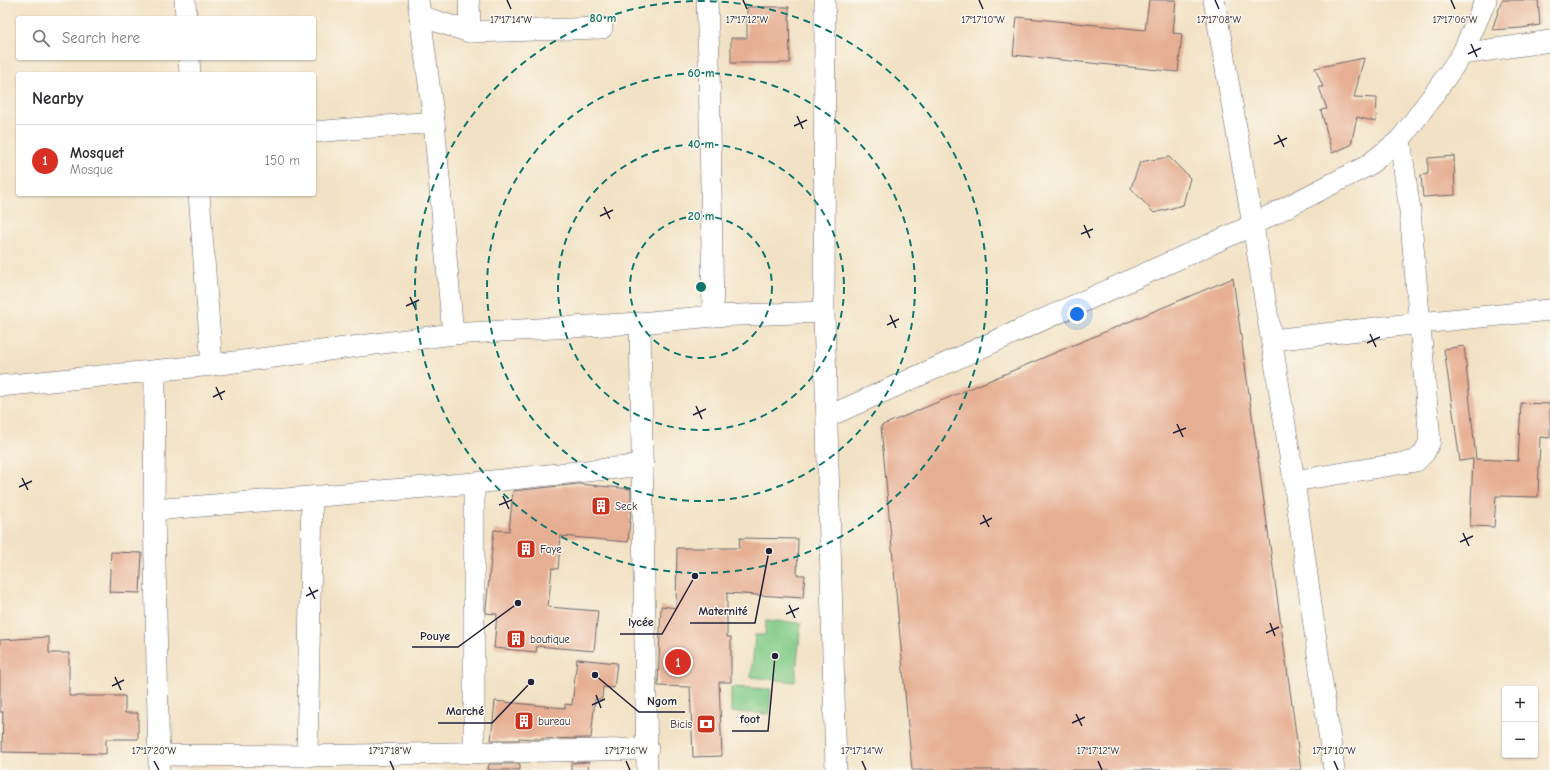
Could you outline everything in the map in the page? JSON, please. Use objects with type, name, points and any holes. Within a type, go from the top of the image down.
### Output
[{"type":"street","points":[[185,0],[186,16]]},
{"type":"street","points":[[469,0],[470,32]]},
{"type":"street","points":[[707,0],[712,316]]},
{"type":"street","points":[[826,0],[824,312],[828,417],[836,770]]},
{"type":"street","points":[[1214,0],[1253,225],[1294,481],[1334,770]]},
{"type":"street","points":[[828,417],[1253,225],[1367,166],[1400,140],[1434,94],[1462,54],[1486,0]]},
{"type":"street","points":[[419,8],[470,32],[602,28]]},
{"type":"street","points":[[419,8],[434,122],[452,334]]},
{"type":"street","points":[[1462,54],[1550,41]]},
{"type":"street","points":[[189,60],[190,72]]},
{"type":"street","points":[[316,132],[434,122]]},
{"type":"street","points":[[1294,481],[1416,461],[1424,453],[1430,441],[1410,211],[1400,140]]},
{"type":"street","points":[[199,196],[212,365]]},
{"type":"street","points":[[1272,340],[1550,310]]},
{"type":"street","points":[[0,386],[212,365],[452,334],[640,323],[712,316],[824,312]]},
{"type":"street","points":[[640,323],[648,749],[647,770]]},
{"type":"street","points":[[155,370],[154,510],[159,762],[307,756],[648,749]]},
{"type":"street","points":[[154,510],[474,483],[643,465]]},
{"type":"street","points":[[474,483],[474,753]]},
{"type":"street","points":[[307,756],[312,496]]},
{"type":"green space","points":[[766,620],[801,623],[795,682],[751,677],[755,635],[765,635]]},
{"type":"green space","points":[[731,687],[771,689],[770,714],[731,712]]},
{"type":"building","points":[[1149,0],[1176,0],[1173,33],[1182,34],[1178,72],[1013,55],[1017,17],[1145,30]]},
{"type":"building","points":[[1502,0],[1538,0],[1540,25],[1492,30]]},
{"type":"building","points":[[747,7],[789,7],[790,63],[731,63],[731,38],[747,38]]},
{"type":"building","points":[[1364,58],[1354,97],[1377,98],[1376,122],[1357,117],[1351,145],[1332,153],[1321,110],[1327,109],[1319,87],[1323,87],[1315,68]]},
{"type":"building","points":[[1454,156],[1455,195],[1423,197],[1421,175],[1428,174],[1428,158]]},
{"type":"building","points":[[1169,157],[1190,178],[1183,205],[1154,213],[1131,188],[1140,162]]},
{"type":"building","points":[[1233,278],[1301,770],[912,770],[881,426]]},
{"type":"building","points":[[1464,346],[1476,459],[1518,461],[1521,403],[1550,404],[1550,438],[1540,437],[1538,497],[1496,496],[1494,527],[1470,526],[1473,459],[1460,461],[1444,349]]},
{"type":"building","points":[[579,484],[631,489],[628,542],[561,536],[558,569],[552,568],[548,607],[598,611],[594,651],[537,646],[536,652],[494,648],[497,614],[486,613],[486,608],[494,530],[509,531],[513,491]]},
{"type":"building","points":[[740,538],[798,539],[797,575],[805,575],[803,598],[727,593],[727,637],[731,637],[731,682],[719,682],[722,756],[693,757],[690,687],[658,686],[661,606],[676,608],[677,548],[739,548]]},
{"type":"building","points":[[111,552],[142,553],[140,593],[109,592]]},
{"type":"building","points":[[49,637],[49,653],[69,653],[69,696],[125,696],[125,713],[138,713],[138,739],[106,739],[106,754],[2,752],[3,712],[0,712],[0,640]]},
{"type":"building","points":[[577,659],[617,663],[614,688],[603,687],[602,699],[595,699],[591,738],[519,738],[519,740],[491,740],[495,701],[565,708],[565,704],[572,705]]},
{"type":"building","points":[[589,762],[588,770],[571,770],[571,763]]},
{"type":"building","points":[[489,764],[520,764],[520,770],[488,770]]},
{"type":"place","name":"Seck","points":[[601,506]]},
{"type":"place","name":"Faye","points":[[526,549]]},
{"type":"place","name":"Maternité","points":[[769,551]]},
{"type":"place","name":"lycée","points":[[695,576]]},
{"type":"place","name":"Pouye","points":[[518,603]]},
{"type":"place","name":"boutique","points":[[516,639]]},
{"type":"place","name":"foot","points":[[775,656]]},
{"type":"place","name":"Mosquet","points":[[678,662]]},
{"type":"place","name":"Ngom","points":[[595,675]]},
{"type":"place","name":"Marché","points":[[531,682]]},
{"type":"place","name":"bureau","points":[[524,721]]},
{"type":"place","name":"Bicis","points":[[706,724]]}]
